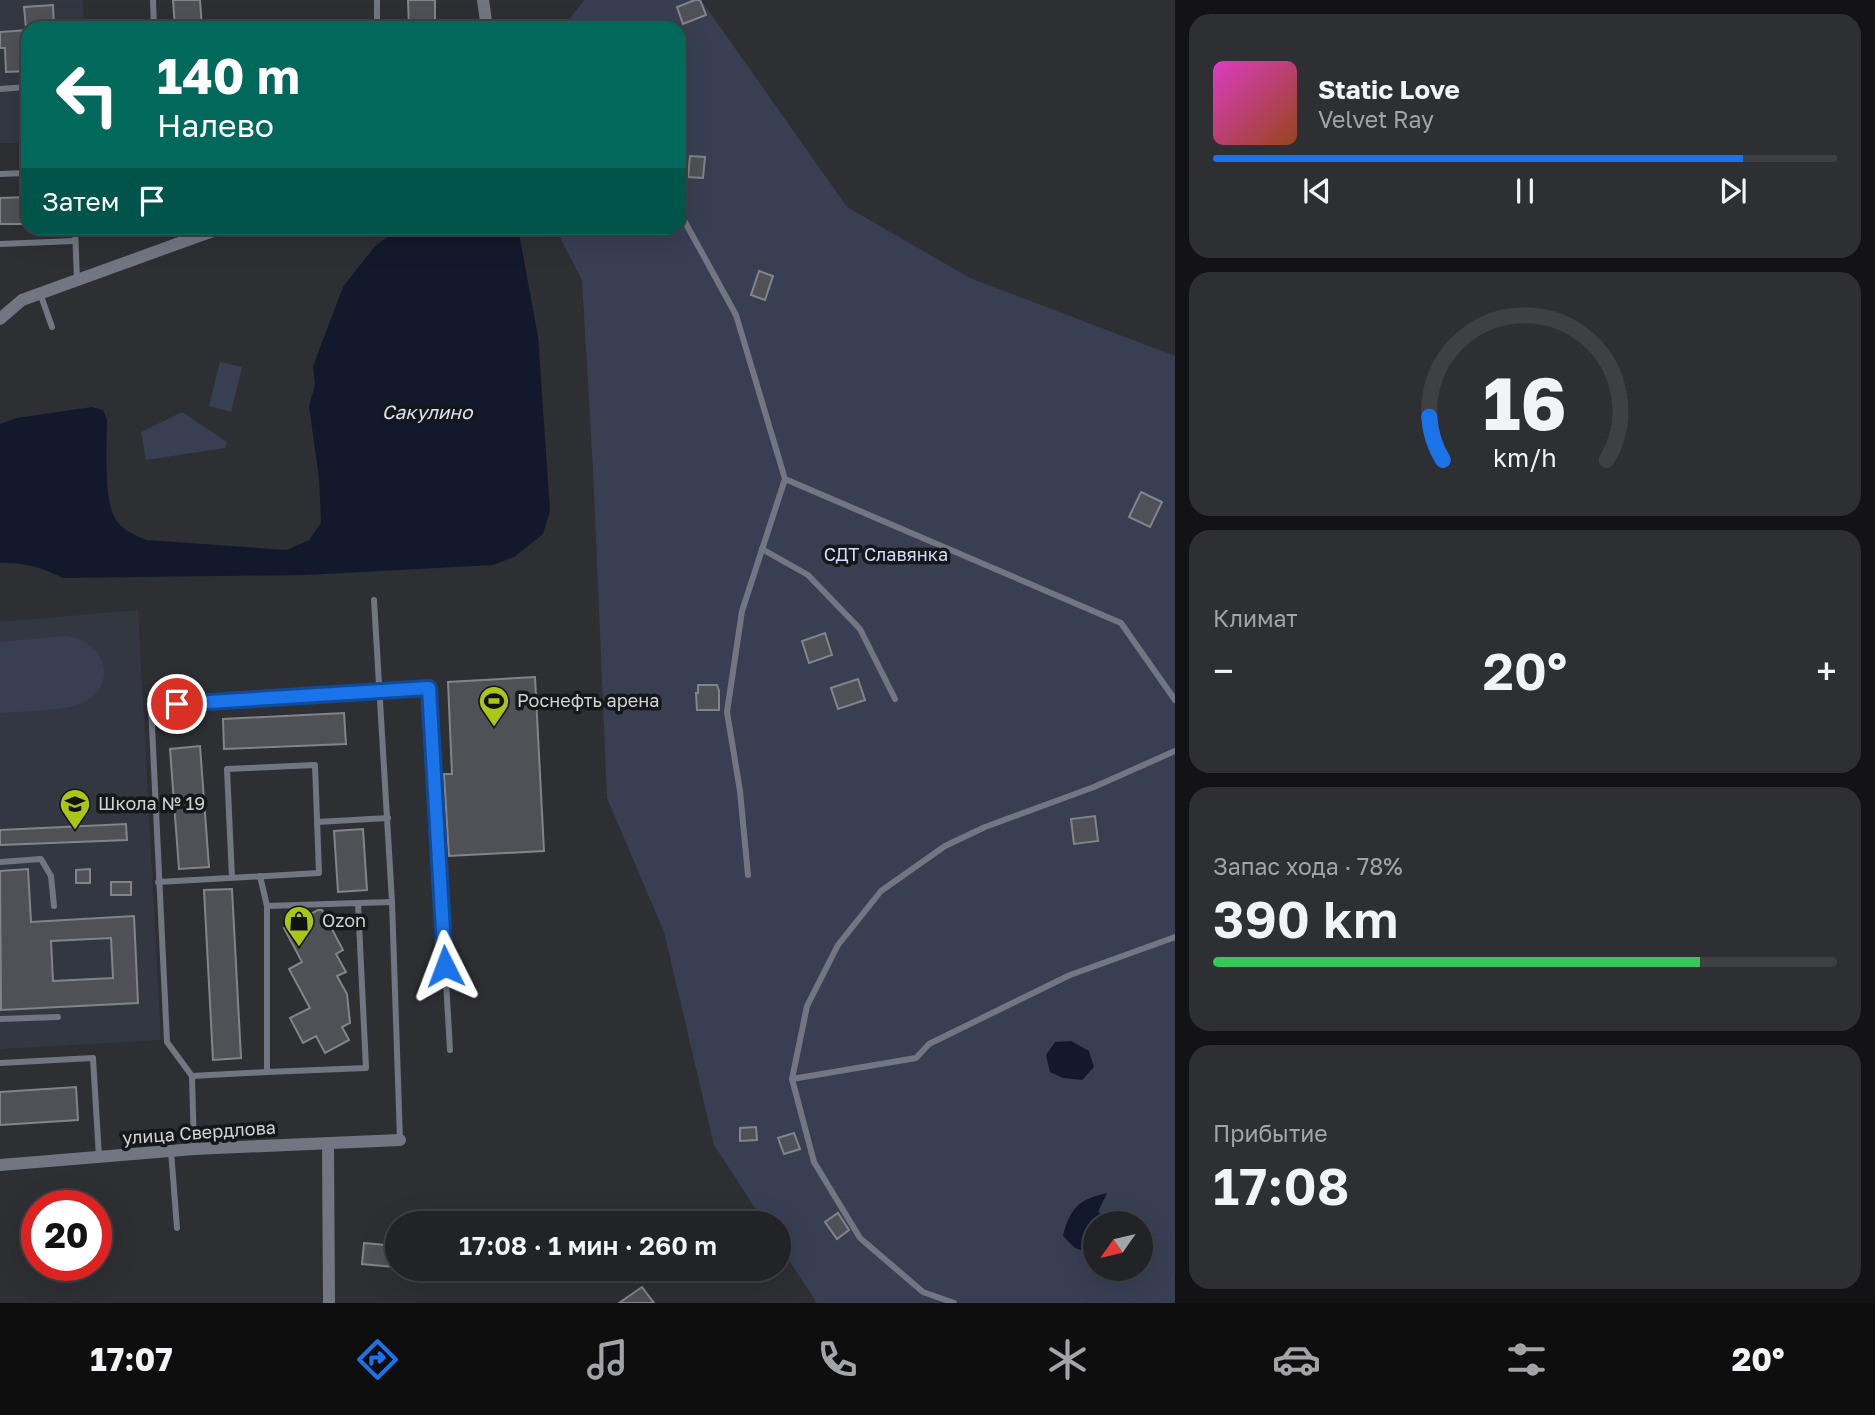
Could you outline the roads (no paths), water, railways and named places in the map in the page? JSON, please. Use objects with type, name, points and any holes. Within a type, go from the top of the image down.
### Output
[{"type":"street","points":[[483,0],[486,21]]},
{"type":"street","points":[[0,319],[22,300],[187,235]]},
{"type":"street","name":"улица Свердлова","points":[[0,1165],[194,1149],[400,1140]]},
{"type":"street","points":[[328,1143],[329,1303]]},
{"type":"lane","points":[[153,0],[154,21]]},
{"type":"lane","points":[[377,0],[377,21]]},
{"type":"lane","points":[[0,89],[21,88]]},
{"type":"lane","points":[[0,174],[21,173]]},
{"type":"lane","points":[[686,224],[736,315],[785,479],[742,611],[727,712],[740,791],[748,875]]},
{"type":"lane","points":[[75,235],[77,280]]},
{"type":"lane","points":[[0,244],[75,241]]},
{"type":"lane","points":[[40,293],[52,327]]},
{"type":"lane","points":[[785,479],[1121,623],[1175,700]]},
{"type":"lane","points":[[762,549],[808,575],[860,629],[895,699]]},
{"type":"lane","points":[[374,600],[388,818],[400,1140]]},
{"type":"lane","points":[[194,1149],[192,1076],[167,1042],[151,705],[429,688],[450,1050]]},
{"type":"lane","points":[[954,1303],[923,1292],[860,1238],[814,1162],[792,1079],[807,1006],[838,945],[880,891],[945,846],[985,827],[1094,786],[1175,751]]},
{"type":"lane","points":[[158,882],[232,878],[260,876],[320,873],[315,765],[227,769],[232,878]]},
{"type":"lane","points":[[317,822],[388,818]]},
{"type":"lane","points":[[0,862],[41,859],[51,876],[54,906]]},
{"type":"lane","points":[[260,876],[267,906],[267,1072]]},
{"type":"lane","points":[[267,906],[392,902]]},
{"type":"lane","points":[[192,1076],[366,1069],[358,903]]},
{"type":"lane","points":[[792,1079],[916,1058],[929,1044],[1070,975],[1175,937]]},
{"type":"lane","points":[[0,1019],[58,1017]]},
{"type":"lane","points":[[0,1063],[93,1058],[99,1157]]},
{"type":"lane","points":[[171,1151],[177,1228]]},
{"type":"water","name":"Сакулино","points":[[390,235],[519,235],[538,336],[550,511],[543,534],[514,557],[493,565],[305,575],[63,578],[33,566],[0,563],[0,424],[17,418],[92,407],[103,410],[107,419],[108,494],[113,514],[127,531],[147,540],[287,550],[309,540],[321,523],[319,478],[309,406],[315,385],[313,366],[343,287],[375,246]]},
{"type":"water","points":[[1071,1041],[1089,1051],[1094,1067],[1082,1080],[1063,1078],[1050,1072],[1046,1055],[1055,1042]]},
{"type":"water","points":[[1107,1193],[1098,1211],[1083,1211],[1083,1251],[1075,1248],[1063,1236],[1073,1211],[1090,1198]]},
{"type":"place","name":"Роснефть арена","points":[[494,728]]},
{"type":"place","name":"Школа № 19","points":[[75,831]]},
{"type":"place","name":"Ozon","points":[[299,948]]},
{"type":"park label","name":"СДТ Славянка","points":[[886,555]]}]
